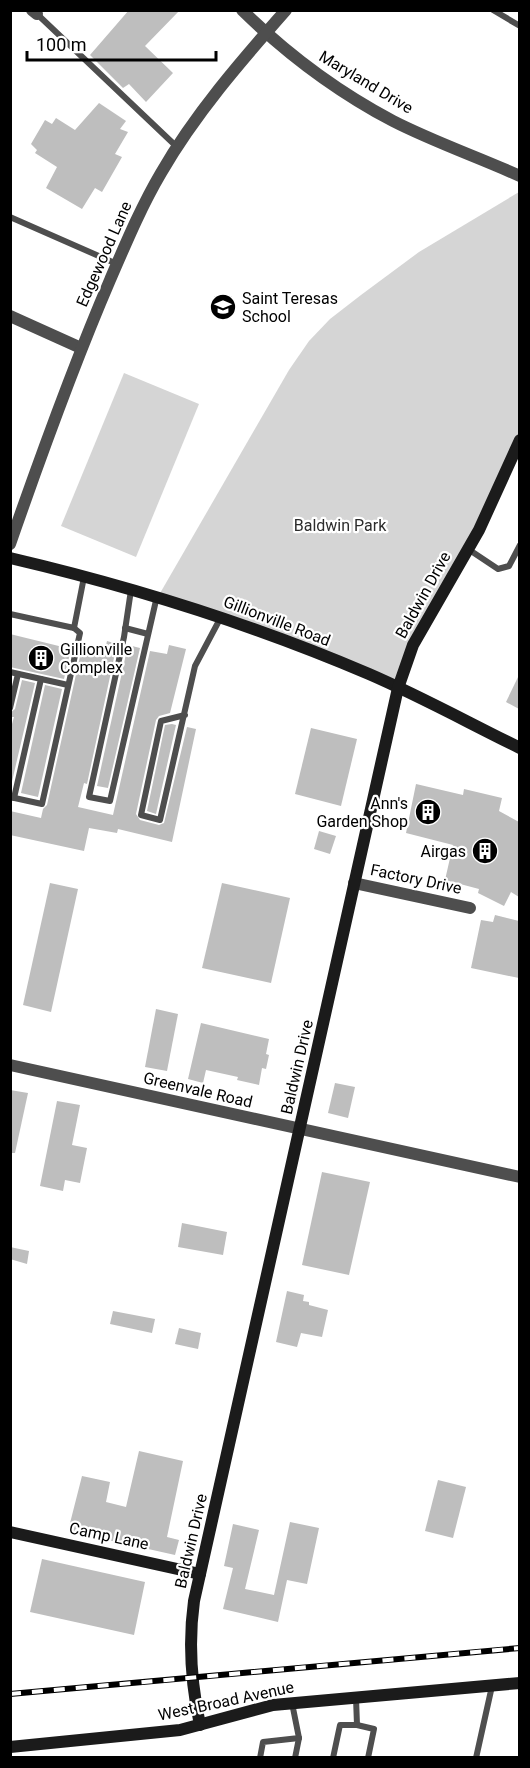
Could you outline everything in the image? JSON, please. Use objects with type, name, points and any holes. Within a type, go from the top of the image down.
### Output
[{"type":"street","name":"Maryland Drive","points":[[242,10],[284,49],[327,80],[393,121],[519,176]]},
{"type":"street","name":"Edgewood Lane","points":[[10,544],[81,348],[139,214],[177,147],[207,105],[286,10]]},
{"type":"street","points":[[10,316],[81,348]]},
{"type":"street","name":"Baldwin Drive","points":[[200,1725],[193,1690],[190,1627],[200,1574],[398,688],[413,645],[468,549],[516,458],[519,440]]},
{"type":"street","name":"Gillionville Road","points":[[10,558],[157,596],[221,616],[297,644],[398,688],[519,748]]},
{"type":"street","name":"Factory Drive","points":[[354,883],[470,908]]},
{"type":"street","name":"Greenvale Road","points":[[10,1065],[519,1177]]},
{"type":"street","name":"Camp Lane","points":[[10,1532],[200,1574]]},
{"type":"street","name":"West Broad Avenue","points":[[10,1747],[180,1730],[273,1705],[519,1683]]},
{"type":"lane","points":[[493,10],[502,13],[519,26]]},
{"type":"lane","points":[[35,12],[177,147]]},
{"type":"lane","points":[[10,217],[117,264]]},
{"type":"lane","points":[[468,549],[498,569],[509,566],[519,545]]},
{"type":"lane","points":[[74,628],[84,576]]},
{"type":"lane","points":[[132,589],[89,797],[110,801],[157,596]]},
{"type":"lane","points":[[10,614],[74,628],[80,633],[42,804],[12,797],[41,679]]},
{"type":"lane","points":[[185,715],[161,721],[141,815],[160,820],[185,715],[195,666],[221,616]]},
{"type":"lane","points":[[125,628],[148,634]]},
{"type":"lane","points":[[10,672],[68,685]]},
{"type":"lane","points":[[10,708],[18,674]]},
{"type":"lane","points":[[476,1758],[492,1686]]},
{"type":"lane","points":[[356,1698],[357,1725]]},
{"type":"lane","points":[[292,1703],[299,1738],[294,1758]]},
{"type":"lane","points":[[333,1758],[340,1725],[357,1725],[374,1729],[368,1758]]},
{"type":"lane","points":[[260,1758],[263,1742],[299,1738]]},
{"type":"green space","name":"Baldwin Park","points":[[519,192],[519,437],[397,686],[159,595],[289,370],[309,341],[330,319],[419,252]]},
{"type":"green space","points":[[124,373],[199,404],[136,557],[61,526]]},
{"type":"building","points":[[129,10],[180,10],[145,46],[173,73],[146,102],[129,84],[123,88],[90,55]]},
{"type":"building","points":[[99,103],[126,121],[120,129],[128,132],[115,154],[122,157],[102,192],[95,188],[82,209],[46,188],[57,167],[35,153],[37,150],[31,144],[45,120],[52,124],[56,118],[75,130]]},
{"type":"building","name":"Gillionville Complex","points":[[10,634],[71,649],[64,679],[10,667]]},
{"type":"building","points":[[107,641],[117,644],[87,784],[84,783],[78,807],[113,815],[150,651],[167,654],[169,645],[186,649],[170,713],[159,716],[156,720],[136,814],[140,820],[159,825],[164,823],[187,727],[196,729],[172,842],[118,829],[117,833],[89,828],[84,851],[10,835],[10,811],[41,818],[43,809],[47,805],[81,652],[103,657]]},
{"type":"building","points":[[128,645],[140,648],[108,788],[97,786]]},
{"type":"building","points":[[519,675],[519,709],[506,702]]},
{"type":"building","points":[[22,680],[35,683],[10,790],[10,731],[14,717],[10,717],[10,713],[15,709]]},
{"type":"building","points":[[45,685],[62,689],[38,797],[21,793]]},
{"type":"building","points":[[165,725],[176,725],[156,814],[147,811]]},
{"type":"building","points":[[311,728],[357,739],[341,806],[295,794]]},
{"type":"building","name":"Airgas","points":[[416,784],[463,795],[464,789],[502,798],[499,811],[519,822],[519,897],[511,892],[504,906],[478,893],[479,889],[445,880],[453,845],[406,833]]},
{"type":"building","points":[[319,831],[336,836],[330,854],[314,849]]},
{"type":"building","points":[[50,883],[78,889],[51,1012],[23,1005]]},
{"type":"building","points":[[222,883],[290,898],[271,983],[202,968]]},
{"type":"building","points":[[495,915],[519,921],[519,978],[471,968],[481,920],[493,922]]},
{"type":"building","points":[[156,1009],[178,1014],[167,1071],[145,1067]]},
{"type":"building","points":[[201,1023],[269,1039],[266,1069],[262,1068],[259,1085],[237,1080],[238,1077],[206,1070],[203,1083],[188,1079]]},
{"type":"building","points":[[335,1083],[355,1087],[348,1118],[328,1113]]},
{"type":"building","points":[[10,1090],[28,1093],[15,1153],[10,1153]]},
{"type":"building","points":[[57,1101],[80,1105],[72,1145],[87,1148],[80,1183],[65,1180],[63,1191],[40,1186]]},
{"type":"building","points":[[322,1172],[370,1182],[349,1275],[302,1265]]},
{"type":"building","points":[[182,1223],[227,1232],[223,1255],[178,1247]]},
{"type":"building","points":[[10,1247],[29,1251],[27,1264],[10,1259]]},
{"type":"building","points":[[287,1291],[304,1295],[303,1301],[309,1302],[309,1305],[328,1310],[322,1337],[301,1333],[297,1347],[276,1342]]},
{"type":"building","points":[[113,1311],[155,1319],[152,1333],[110,1324]]},
{"type":"building","points":[[179,1328],[201,1333],[198,1349],[175,1344]]},
{"type":"building","points":[[139,1451],[183,1461],[167,1537],[179,1540],[175,1555],[68,1531],[82,1476],[110,1482],[106,1502],[126,1507]]},
{"type":"building","points":[[438,1480],[466,1487],[453,1538],[425,1531]]},
{"type":"building","points":[[290,1522],[319,1528],[307,1584],[287,1580],[278,1622],[223,1609],[233,1568],[224,1566],[233,1524],[259,1530],[245,1589],[274,1595]]},
{"type":"building","points":[[42,1559],[145,1582],[134,1635],[30,1612]]},
{"type":"railway","points":[[10,1694],[520,1648]]},
{"type":"place","name":"Saint Teresas School","points":[[223,307]]},
{"type":"place","name":"Gillionville Complex","points":[[41,658]]},
{"type":"place","name":"Ann's Garden Shop","points":[[428,812]]},
{"type":"place","name":"Airgas","points":[[485,851]]}]
